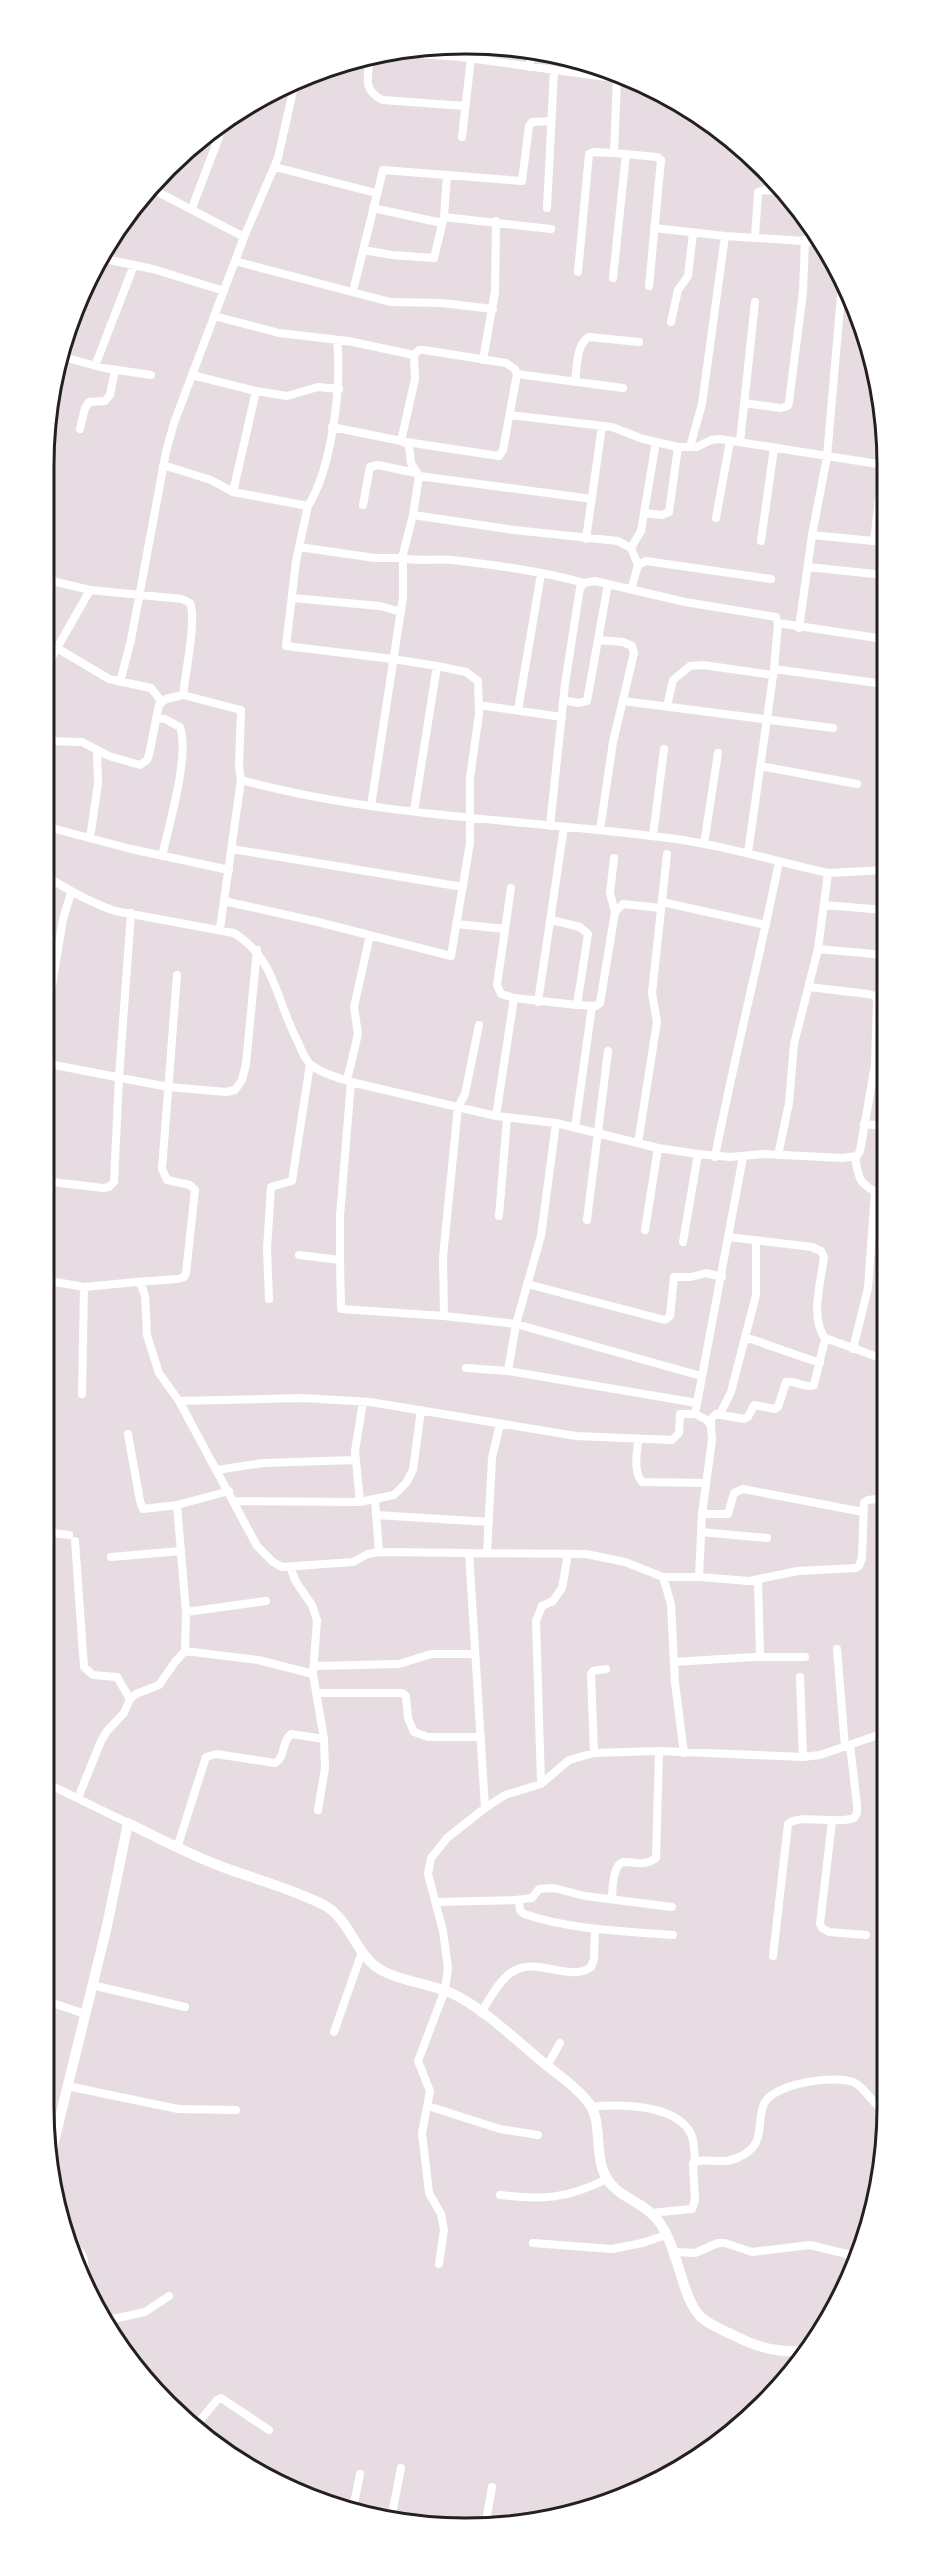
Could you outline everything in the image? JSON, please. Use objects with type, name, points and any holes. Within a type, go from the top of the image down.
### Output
[{"type":"street","points":[[439,55],[596,75]]},
{"type":"street","points":[[462,137],[471,58]]},
{"type":"street","points":[[529,67],[530,60]]},
{"type":"street","points":[[369,66],[368,85],[370,92],[383,100],[465,106]]},
{"type":"street","points":[[547,208],[554,70]]},
{"type":"street","points":[[614,153],[617,83]]},
{"type":"street","points":[[120,682],[163,465],[174,423],[244,237],[275,167],[293,92]]},
{"type":"street","points":[[353,291],[382,170],[522,181],[528,126],[532,122],[550,121]]},
{"type":"street","points":[[192,208],[219,136]]},
{"type":"street","points":[[578,272],[589,154],[614,153],[661,159],[649,286]]},
{"type":"street","points":[[613,278],[626,154]]},
{"type":"street","points":[[275,167],[376,194]]},
{"type":"street","points":[[363,250],[435,258],[443,220],[447,176]]},
{"type":"street","points":[[755,237],[758,192],[771,190]]},
{"type":"street","points":[[158,192],[244,237]]},
{"type":"street","points":[[373,208],[443,220],[496,221],[551,229]]},
{"type":"street","points":[[483,360],[493,309],[496,221]]},
{"type":"street","points":[[654,228],[725,236],[810,241]]},
{"type":"street","points":[[671,322],[678,290],[688,276],[693,233]]},
{"type":"street","points":[[690,447],[702,404],[725,236]]},
{"type":"street","points":[[744,403],[781,408],[789,402],[803,292],[805,240]]},
{"type":"street","points":[[109,260],[225,291]]},
{"type":"street","points":[[235,261],[390,302],[442,303],[493,309]]},
{"type":"street","points":[[95,366],[134,265]]},
{"type":"street","points":[[799,628],[812,535],[827,457],[841,298]]},
{"type":"street","points":[[740,442],[755,302]]},
{"type":"street","points":[[214,316],[279,333],[337,340],[414,355],[424,350],[512,365],[517,374],[503,450],[499,456],[404,442],[332,427]]},
{"type":"street","points":[[575,382],[580,349],[585,339],[590,337],[639,342]]},
{"type":"street","points":[[224,901],[451,956],[470,843],[470,778],[479,705],[478,681],[473,675],[437,666],[286,646],[299,547],[308,506],[320,481],[339,389],[337,340]]},
{"type":"street","points":[[404,442],[415,379],[414,355]]},
{"type":"street","points":[[68,358],[115,370],[151,375]]},
{"type":"street","points":[[80,429],[85,408],[89,402],[105,401],[110,395],[115,370]]},
{"type":"street","points":[[517,374],[624,388]]},
{"type":"street","points":[[192,375],[256,391],[287,396],[318,387],[339,389]]},
{"type":"street","points":[[233,492],[256,391]]},
{"type":"street","points":[[510,415],[619,428],[643,439],[678,447],[701,445],[711,440],[730,441],[877,464]]},
{"type":"street","points":[[586,539],[602,426]]},
{"type":"street","points":[[716,518],[730,441]]},
{"type":"street","points":[[371,806],[385,729],[405,586],[402,558],[413,515],[418,474],[411,463],[409,445],[404,442]]},
{"type":"street","points":[[631,548],[637,540],[644,513],[657,442]]},
{"type":"street","points":[[644,513],[662,515],[669,512],[678,447]]},
{"type":"street","points":[[761,541],[774,448]]},
{"type":"street","points":[[163,465],[211,480],[233,492],[308,506]]},
{"type":"street","points":[[363,505],[370,467],[378,465],[418,474],[592,499]]},
{"type":"street","points":[[413,515],[586,539],[618,541],[631,548],[638,565],[632,590]]},
{"type":"street","points":[[874,541],[877,516]]},
{"type":"street","points":[[812,535],[877,541]]},
{"type":"street","points":[[299,547],[375,558],[402,558],[419,561],[451,560],[542,574],[584,584],[596,581],[685,602],[772,615],[778,623],[799,628],[877,638]]},
{"type":"street","points":[[638,565],[646,561],[771,579]]},
{"type":"street","points":[[808,567],[877,574]]},
{"type":"street","points":[[518,710],[542,574]]},
{"type":"street","points":[[54,581],[90,590],[182,599],[191,604],[192,626],[183,695]]},
{"type":"street","points":[[550,826],[563,700],[580,588],[584,584]]},
{"type":"street","points":[[563,700],[578,703],[586,701],[608,584]]},
{"type":"street","points":[[54,653],[90,590]]},
{"type":"street","points":[[292,598],[380,606],[401,612]]},
{"type":"street","points":[[748,853],[774,672],[778,623]]},
{"type":"street","points":[[598,640],[628,644],[634,649],[613,742],[600,830]]},
{"type":"street","points":[[57,648],[97,673],[120,682],[151,688],[161,701]]},
{"type":"street","points":[[667,706],[673,680],[690,666],[703,665],[877,683]]},
{"type":"street","points":[[414,811],[437,666]]},
{"type":"street","points":[[161,701],[183,695],[242,710],[239,766],[242,780],[220,929]]},
{"type":"street","points":[[623,700],[833,728]]},
{"type":"street","points":[[54,741],[82,742],[133,764],[145,763],[149,755],[161,701]]},
{"type":"street","points":[[479,705],[562,717]]},
{"type":"street","points":[[156,718],[165,719],[180,727],[183,741],[179,777],[162,856]]},
{"type":"street","points":[[653,836],[664,748]]},
{"type":"street","points":[[90,838],[98,784],[97,750]]},
{"type":"street","points":[[704,844],[718,753]]},
{"type":"street","points":[[760,766],[857,784]]},
{"type":"street","points":[[242,780],[285,792],[371,806],[653,836],[704,844],[828,873],[877,870]]},
{"type":"street","points":[[538,1002],[564,827]]},
{"type":"street","points":[[54,829],[229,870]]},
{"type":"street","points":[[232,849],[463,887]]},
{"type":"street","points":[[638,1143],[657,1023],[652,993],[667,854]]},
{"type":"street","points":[[511,888],[497,985],[501,994],[538,1002],[592,1006],[600,1003],[602,996],[615,912],[610,893],[614,858]]},
{"type":"street","points":[[715,1156],[778,862]]},
{"type":"street","points":[[778,1155],[789,1103],[794,1044],[818,949],[828,873]]},
{"type":"street","points":[[54,882],[71,893],[99,905],[234,933],[251,943],[266,964],[293,1033],[310,1064],[292,1181],[271,1187],[267,1249],[269,1299]]},
{"type":"street","points":[[54,973],[63,919],[71,893]]},
{"type":"street","points":[[615,912],[623,904],[661,905],[766,925]]},
{"type":"street","points":[[824,905],[877,909]]},
{"type":"street","points":[[54,1182],[103,1188],[109,1187],[114,1182],[131,913]]},
{"type":"street","points":[[551,920],[580,927],[588,934],[577,1005]]},
{"type":"street","points":[[457,924],[505,929]]},
{"type":"street","points":[[370,935],[354,1007],[358,1034],[349,1081],[340,1216],[341,1309],[444,1316],[516,1324],[701,1376]]},
{"type":"street","points":[[818,949],[877,954]]},
{"type":"street","points":[[54,1065],[168,1087],[226,1092],[235,1090],[239,1086],[246,1064],[257,950]]},
{"type":"street","points":[[54,1282],[84,1287],[178,1280],[186,1273],[195,1190],[190,1185],[167,1180],[162,1172],[177,975]]},
{"type":"street","points":[[809,987],[875,996],[877,1003]]},
{"type":"street","points":[[496,1116],[514,998]]},
{"type":"street","points":[[575,1128],[592,1006]]},
{"type":"street","points":[[444,1316],[443,1257],[458,1107],[465,1094],[479,1025]]},
{"type":"street","points":[[310,1064],[349,1081],[496,1116],[556,1123],[658,1148],[715,1156],[778,1155],[842,1158],[855,1156],[861,1151],[877,1046]]},
{"type":"street","points":[[587,1220],[608,1051]]},
{"type":"street","points":[[873,1074],[877,1074]]},
{"type":"street","points":[[499,1216],[507,1118]]},
{"type":"street","points":[[508,1371],[516,1324],[541,1236],[556,1123]]},
{"type":"street","points":[[864,1124],[877,1125]]},
{"type":"street","points":[[645,1230],[658,1148]]},
{"type":"street","points":[[683,1242],[698,1155]]},
{"type":"street","points":[[855,1156],[859,1179],[877,1194]]},
{"type":"street","points":[[695,1414],[743,1157]]},
{"type":"street","points":[[853,1350],[868,1288],[874,1192]]},
{"type":"street","points":[[699,1577],[702,1514],[713,1417],[720,1414],[744,1419],[748,1417],[754,1405],[775,1409],[786,1382],[792,1381],[811,1387],[816,1382],[826,1340],[819,1330],[817,1314],[824,1257],[821,1251],[812,1247],[729,1237]]},
{"type":"street","points":[[720,1414],[730,1392],[757,1284],[754,1254],[756,1240]]},
{"type":"street","points":[[299,1255],[340,1260]]},
{"type":"street","points":[[527,1284],[586,1298],[661,1321],[670,1316],[674,1277],[691,1277],[706,1273],[722,1277]]},
{"type":"street","points":[[136,1282],[144,1288],[145,1322],[150,1350],[159,1372],[179,1401],[257,1546],[277,1565],[290,1567],[354,1562],[368,1554],[379,1552],[586,1554],[625,1562],[663,1577],[758,1580],[785,1573],[848,1569],[860,1566],[864,1503],[877,1499]]},
{"type":"street","points":[[82,1394],[84,1287]]},
{"type":"street","points":[[744,1337],[820,1363]]},
{"type":"street","points":[[826,1340],[831,1339],[853,1350],[877,1357]]},
{"type":"street","points":[[466,1368],[508,1371],[697,1403]]},
{"type":"street","points":[[179,1401],[303,1398],[363,1402],[576,1436],[638,1440],[672,1440],[679,1433],[680,1414],[695,1414],[707,1420],[711,1426]]},
{"type":"street","points":[[360,1502],[355,1440],[363,1402]]},
{"type":"street","points":[[234,1501],[360,1502],[394,1495],[410,1478],[413,1470],[421,1410]]},
{"type":"street","points":[[487,1553],[492,1458],[500,1424]]},
{"type":"street","points":[[128,1434],[141,1506],[147,1510],[177,1505],[228,1491]]},
{"type":"street","points":[[638,1440],[636,1469],[642,1482],[706,1483]]},
{"type":"street","points":[[217,1470],[262,1463],[356,1460]]},
{"type":"street","points":[[702,1514],[728,1514],[734,1493],[743,1489],[863,1512]]},
{"type":"street","points":[[375,1500],[379,1552]]},
{"type":"street","points":[[78,1798],[101,1740],[114,1721],[124,1713],[130,1699],[136,1694],[159,1686],[185,1651],[186,1612],[177,1505]]},
{"type":"street","points":[[376,1515],[489,1522]]},
{"type":"street","points":[[701,1532],[767,1538]]},
{"type":"street","points":[[54,1534],[72,1538],[84,1667],[93,1675],[117,1677],[130,1699]]},
{"type":"street","points":[[111,1557],[181,1551]]},
{"type":"street","points":[[469,1553],[485,1808]]},
{"type":"street","points":[[541,1784],[535,1627],[542,1606],[553,1601],[562,1588],[568,1554]]},
{"type":"street","points":[[290,1567],[296,1582],[312,1605],[317,1620],[314,1670],[324,1739],[325,1768],[318,1810]]},
{"type":"street","points":[[663,1577],[671,1604],[674,1662],[684,1753]]},
{"type":"street","points":[[758,1580],[760,1656]]},
{"type":"street","points":[[186,1612],[266,1601]]},
{"type":"street","points":[[773,1956],[788,1824],[796,1820],[847,1820],[857,1813],[847,1746],[837,1649]]},
{"type":"street","points":[[185,1651],[314,1670],[399,1664],[431,1654],[475,1654]]},
{"type":"street","points":[[674,1662],[760,1656],[805,1657]]},
{"type":"street","points":[[594,1753],[591,1674],[593,1671],[606,1669]]},
{"type":"street","points":[[800,1677],[803,1757]]},
{"type":"street","points":[[316,1693],[402,1693],[406,1696],[408,1718],[414,1732],[428,1737],[481,1737]]},
{"type":"street","points":[[177,1848],[206,1757],[216,1754],[275,1763],[281,1758],[285,1740],[291,1734],[324,1739]]},
{"type":"street","points":[[439,2264],[443,2222],[429,2193],[422,2133],[430,2091],[418,2061],[448,1977],[448,1955],[428,1874],[430,1858],[447,1838],[505,1795],[541,1784],[569,1760],[594,1753],[659,1751],[803,1757],[820,1755],[877,1736]]},
{"type":"street","points":[[612,1899],[616,1867],[625,1862],[649,1862],[656,1858],[659,1751]]},
{"type":"street","points":[[54,1787],[201,1859],[324,1905],[341,1919],[372,1964],[383,1971],[445,1990],[481,2013],[582,2095],[591,2107],[600,2162],[606,2179],[622,2196],[651,2213],[666,2235],[687,2292],[700,2316],[713,2325],[760,2347],[782,2352],[796,2351]]},
{"type":"street","points":[[832,1821],[820,1924],[822,1929],[829,1932],[866,1935]]},
{"type":"street","points":[[55,2135],[128,1823]]},
{"type":"street","points":[[436,1902],[532,1898],[536,1890],[545,1888],[565,1890],[585,1896],[672,1907]]},
{"type":"street","points":[[516,1900],[524,1914],[561,1924],[673,1935]]},
{"type":"street","points":[[481,2013],[500,1983],[514,1971],[537,1966],[570,1973],[591,1967],[594,1959],[596,1929]]},
{"type":"street","points":[[334,2032],[362,1952]]},
{"type":"street","points":[[92,1985],[185,2007]]},
{"type":"street","points":[[54,2003],[85,2014]]},
{"type":"street","points":[[547,2066],[560,2043]]},
{"type":"street","points":[[695,2161],[726,2162],[748,2152],[758,2139],[764,2104],[770,2096],[794,2085],[834,2080],[856,2083],[877,2107]]},
{"type":"street","points":[[67,2086],[178,2109],[236,2110]]},
{"type":"street","points":[[591,2107],[624,2104],[677,2119],[691,2134],[695,2161],[692,2165],[695,2199],[692,2209],[651,2213]]},
{"type":"street","points":[[428,2106],[500,2129],[538,2135]]},
{"type":"street","points":[[500,2195],[542,2199],[580,2191],[606,2179]]},
{"type":"street","points":[[533,2243],[612,2249],[666,2235]]},
{"type":"street","points":[[674,2252],[694,2253],[718,2243],[725,2243],[752,2252],[810,2245],[849,2255]]},
{"type":"street","points":[[113,2318],[145,2312],[169,2296]]},
{"type":"street","points":[[200,2421],[221,2398],[269,2430]]},
{"type":"street","points":[[393,2511],[401,2468]]},
{"type":"street","points":[[354,2503],[360,2474]]},
{"type":"street","points":[[487,2517],[492,2487]]}]
